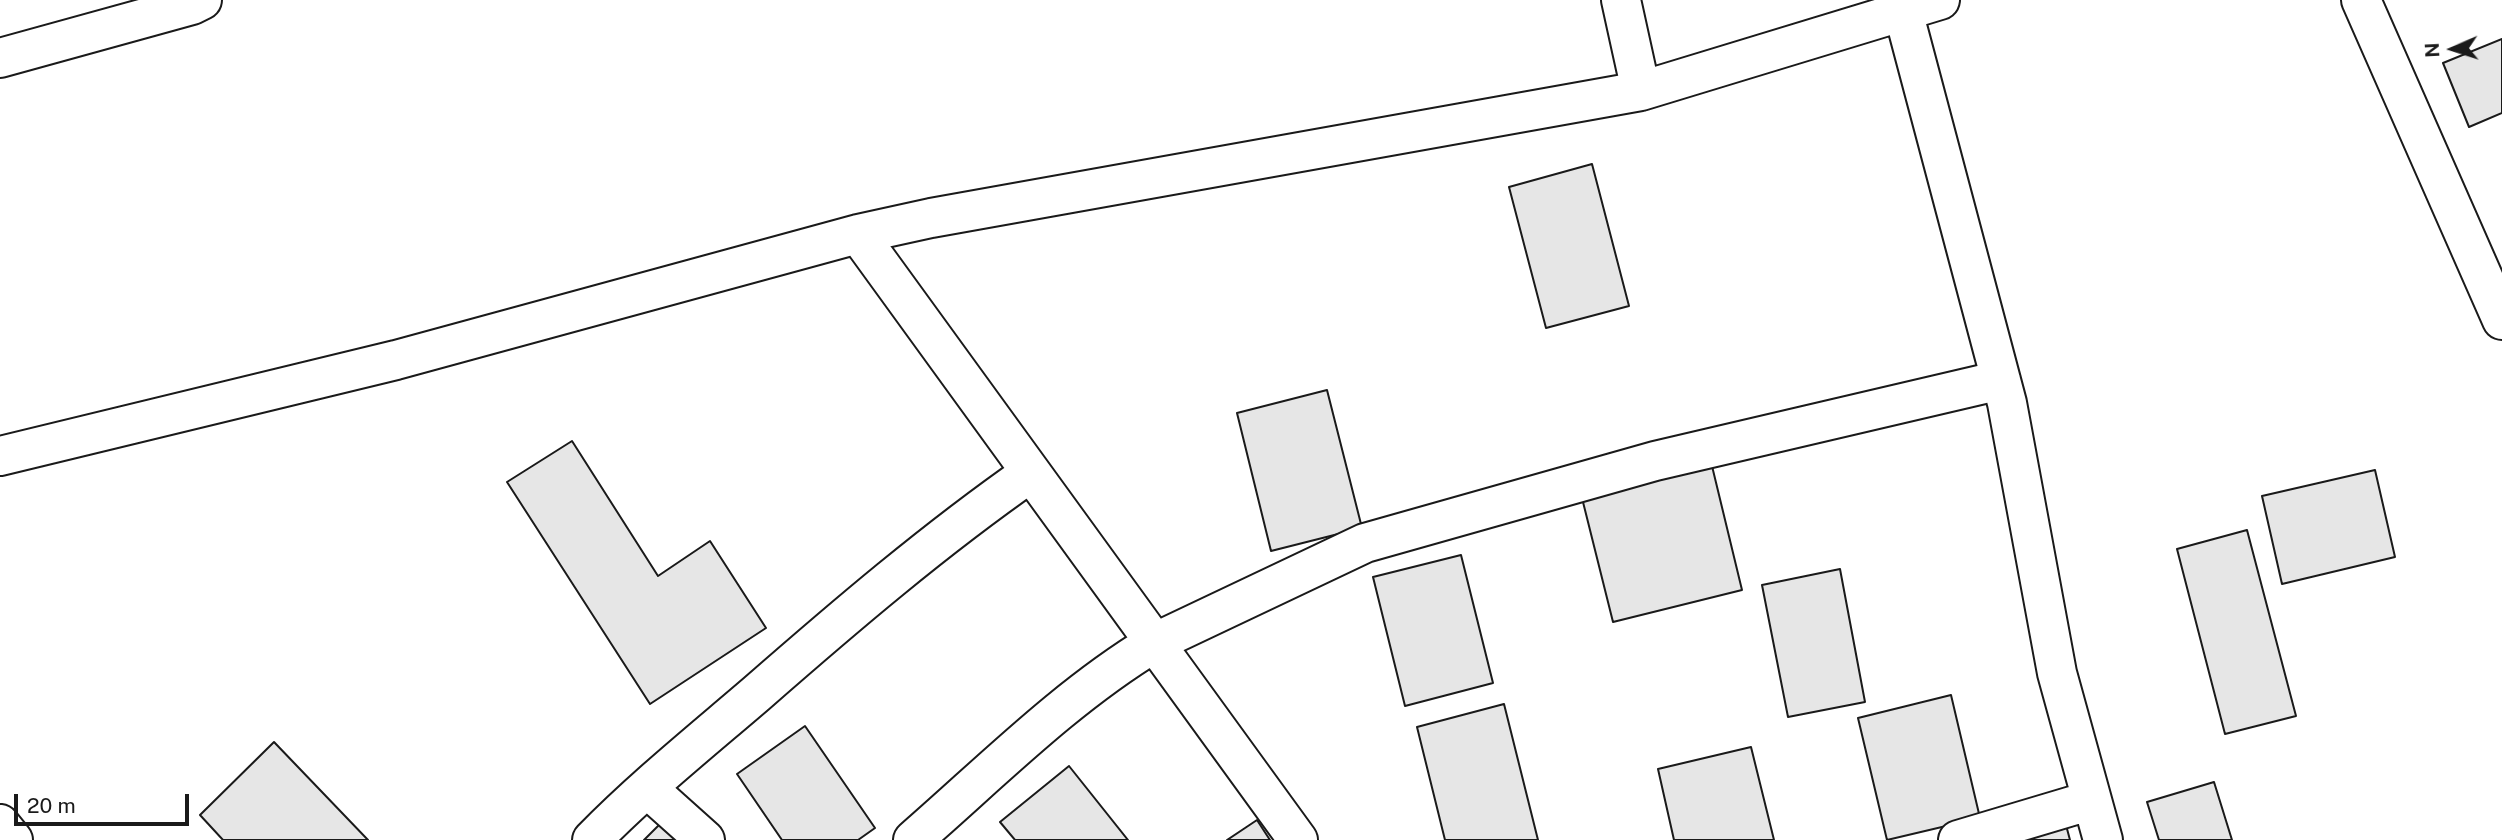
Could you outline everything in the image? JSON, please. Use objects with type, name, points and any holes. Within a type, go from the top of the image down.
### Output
[{"type":"street","points":[[0,58],[202,0]]},
{"type":"street","points":[[1621,0],[1642,91]]},
{"type":"street","points":[[0,456],[396,360],[858,234],[932,218],[1642,91],[1940,0]]},
{"type":"street","points":[[2361,0],[2502,320]]},
{"type":"street","points":[[1903,11],[2001,380],[2057,673],[2103,840]]},
{"type":"street","points":[[858,234],[1298,840]]},
{"type":"street","points":[[913,840],[1089,687],[1122,663],[1154,643],[1364,543],[1655,461],[2001,380]]},
{"type":"street","points":[[592,840],[647,788],[791,663],[969,516],[1030,473]]},
{"type":"street","points":[[647,788],[705,840]]},
{"type":"street","points":[[1958,840],[2092,800]]},
{"type":"street","points":[[0,824],[13,840]]},
{"type":"building","points":[[2502,39],[2502,113],[2469,127],[2443,63]]},
{"type":"building","points":[[1592,164],[1629,306],[1546,328],[1509,187]]},
{"type":"building","points":[[1327,390],[1362,528],[1271,551],[1237,413]]},
{"type":"building","points":[[572,441],[658,576],[710,541],[766,628],[650,704],[507,482]]},
{"type":"building","points":[[1712,466],[1742,590],[1613,622],[1582,498]]},
{"type":"building","points":[[2375,470],[2395,557],[2282,584],[2262,496]]},
{"type":"building","points":[[2247,530],[2296,716],[2225,734],[2177,549]]},
{"type":"building","points":[[1461,555],[1493,683],[1405,706],[1373,577]]},
{"type":"building","points":[[1840,569],[1865,702],[1788,717],[1762,585]]},
{"type":"building","points":[[1951,695],[1980,818],[1887,840],[1858,718]]},
{"type":"building","points":[[1504,704],[1538,840],[1445,840],[1417,727]]},
{"type":"building","points":[[805,726],[875,828],[858,840],[782,840],[737,774]]},
{"type":"building","points":[[274,742],[368,840],[223,840],[200,815]]},
{"type":"building","points":[[1751,747],[1774,840],[1674,840],[1658,769]]},
{"type":"building","points":[[1069,766],[1128,840],[1015,840],[1000,822]]},
{"type":"building","points":[[2214,782],[2232,840],[2159,840],[2147,802]]},
{"type":"building","points":[[665,819],[687,840],[644,840]]},
{"type":"building","points":[[1257,820],[1270,840],[1227,840]]},
{"type":"building","points":[[2066,825],[2070,840],[2017,840]]}]
